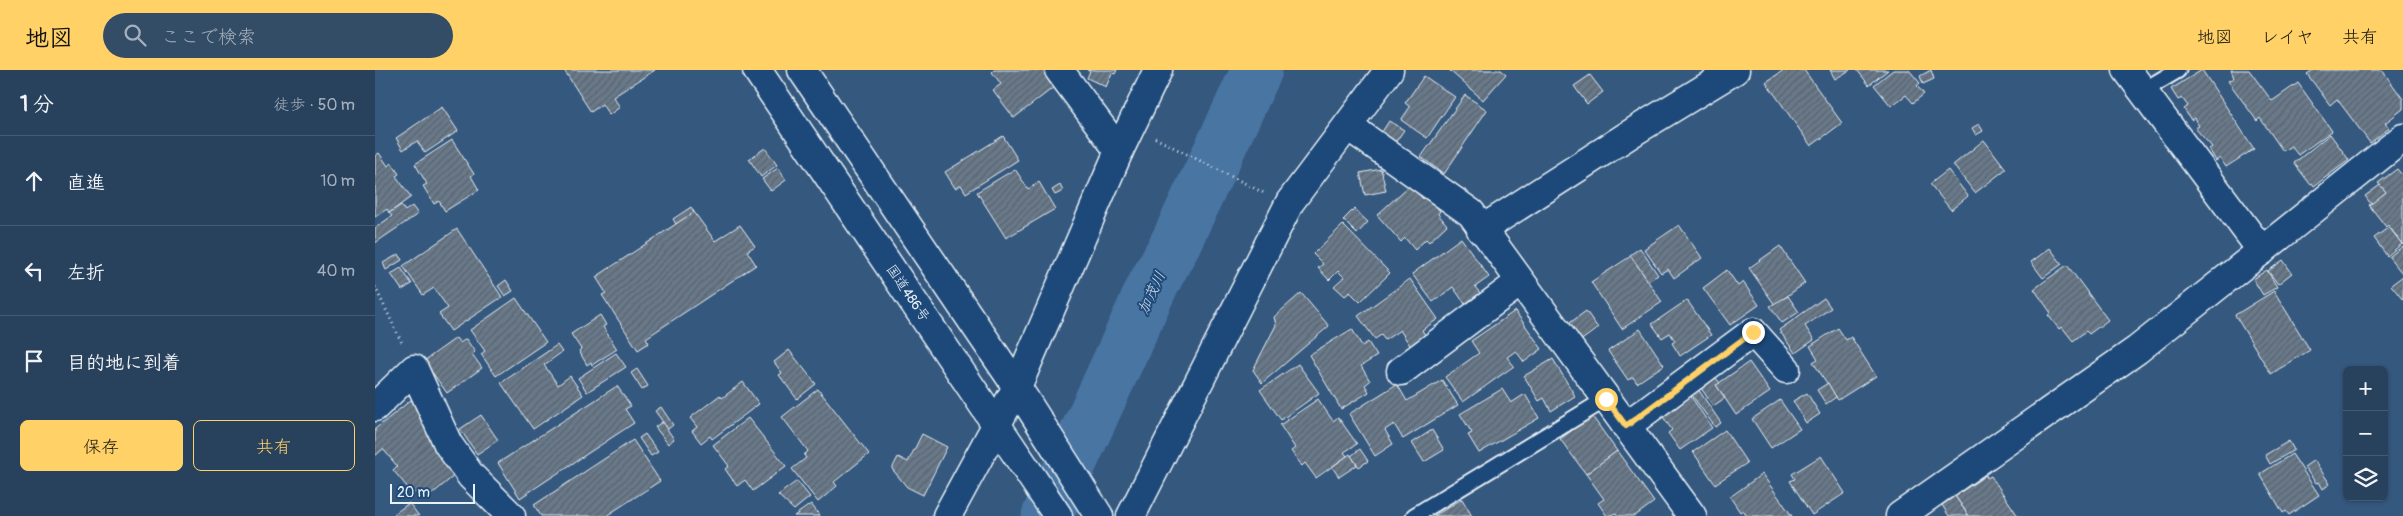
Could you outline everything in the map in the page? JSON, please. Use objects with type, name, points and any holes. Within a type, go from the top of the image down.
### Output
[{"type":"main road","name":"国道486号","points":[[757,70],[1058,516]]},
{"type":"main road","points":[[802,70],[1017,387],[1099,516]]},
{"type":"main road","points":[[1059,70],[1119,151]]},
{"type":"main road","points":[[947,516],[1017,387],[1119,151],[1158,70]]},
{"type":"main road","points":[[1131,516],[1290,202],[1389,70]]},
{"type":"main road","points":[[1481,230],[1638,129],[1735,70]]},
{"type":"main road","points":[[2134,81],[2262,251]]},
{"type":"main road","points":[[1348,126],[1471,213],[1481,230],[1692,516]]},
{"type":"main road","points":[[1900,516],[2137,350],[2403,138]]},
{"type":"main road","points":[[1401,370],[1520,282]]},
{"type":"main road","points":[[1626,426],[1753,332],[1787,369]]},
{"type":"main road","points":[[375,407],[414,369],[448,444],[471,476],[511,516]]},
{"type":"lane","points":[[2134,81],[2178,70]]},
{"type":"lane","points":[[1414,516],[1606,399]]},
{"type":"path","points":[[1155,138],[1272,197]]},
{"type":"path","points":[[375,287],[414,369]]},
{"type":"building","points":[[564,70],[655,70],[613,97],[620,107],[609,115],[602,104],[591,112]]},
{"type":"building","points":[[994,70],[1048,70],[1058,84],[1014,118],[993,90],[1001,84],[992,72]]},
{"type":"building","points":[[1087,70],[1117,70],[1115,74],[1112,73],[1106,87],[1087,78],[1090,71]]},
{"type":"building","points":[[1449,70],[1501,70],[1506,74],[1483,100]]},
{"type":"building","points":[[1784,70],[1804,70],[1842,123],[1811,146],[1766,82]]},
{"type":"building","points":[[1830,70],[1850,70],[1835,79]]},
{"type":"building","points":[[1857,70],[1888,70],[1869,85]]},
{"type":"building","points":[[1893,70],[1909,70],[1920,83],[1917,86],[1924,94],[1913,103],[1906,95],[1891,106],[1874,85]]},
{"type":"building","points":[[1931,70],[1934,79],[1923,84],[1920,76]]},
{"type":"building","points":[[2202,70],[2254,149],[2226,167],[2220,158],[2216,161],[2209,149],[2212,147],[2195,128],[2199,126],[2194,118],[2191,120],[2184,109],[2188,106],[2182,98],[2178,100],[2171,89]]},
{"type":"building","points":[[2231,70],[2249,70],[2272,101],[2298,83],[2332,131],[2298,155],[2291,146],[2283,151],[2260,118],[2257,121],[2228,81],[2234,78]]},
{"type":"building","points":[[2313,70],[2382,70],[2403,99],[2403,109],[2385,123],[2389,128],[2370,143],[2337,99],[2330,105],[2307,74]]},
{"type":"building","points":[[1590,75],[1603,92],[1587,104],[1574,86]]},
{"type":"building","points":[[1424,76],[1455,97],[1427,138],[1401,120],[1410,107],[1405,103]]},
{"type":"building","points":[[1465,95],[1487,110],[1444,174],[1421,157]]},
{"type":"building","points":[[442,107],[458,131],[425,153],[417,141],[403,150],[396,138]]},
{"type":"building","points":[[1389,121],[1404,130],[1392,147],[1378,138]]},
{"type":"building","points":[[1979,124],[1983,131],[1976,135],[1972,128]]},
{"type":"building","points":[[2330,134],[2349,160],[2314,186],[2312,183],[2310,184],[2294,163]]},
{"type":"building","points":[[1003,136],[1018,160],[966,193],[961,185],[955,188],[945,172]]},
{"type":"building","points":[[452,140],[474,174],[471,176],[479,190],[445,211],[439,201],[434,204],[423,186],[427,184],[415,164]]},
{"type":"building","points":[[1984,140],[2006,169],[1975,193],[1953,165]]},
{"type":"building","points":[[765,148],[777,165],[761,177],[749,159]]},
{"type":"building","points":[[379,153],[388,166],[392,163],[399,174],[396,176],[411,197],[389,213],[387,209],[375,217],[375,156]]},
{"type":"building","points":[[778,168],[786,180],[771,191],[762,179]]},
{"type":"building","points":[[1015,169],[1028,189],[1039,182],[1055,209],[1006,238],[977,192]]},
{"type":"building","points":[[1381,169],[1386,191],[1365,195],[1360,173]]},
{"type":"building","points":[[2397,169],[2403,176],[2403,245],[2388,225],[2386,227],[2369,205],[2386,192],[2378,183]]},
{"type":"building","points":[[1948,170],[1968,196],[1951,210],[1930,184]]},
{"type":"building","points":[[1060,185],[1063,191],[1055,195],[1052,190]]},
{"type":"building","points":[[1410,185],[1423,199],[1427,196],[1440,211],[1438,214],[1447,225],[1429,242],[1426,239],[1415,250],[1405,238],[1401,242],[1377,215]]},
{"type":"building","points":[[2380,185],[2386,192],[2371,204],[2365,196]]},
{"type":"building","points":[[401,205],[405,211],[412,206],[418,214],[375,243],[375,228],[392,216],[389,213]]},
{"type":"building","points":[[691,207],[694,212],[676,224],[673,219]]},
{"type":"building","points":[[1354,209],[1368,222],[1357,234],[1343,220]]},
{"type":"building","points":[[694,212],[715,241],[740,225],[755,246],[747,251],[756,265],[646,338],[649,343],[638,350],[602,295],[606,293],[596,277]]},
{"type":"building","points":[[1343,225],[1390,273],[1360,302],[1350,292],[1345,296],[1334,286],[1344,277],[1338,271],[1329,280],[1318,268],[1323,264],[1313,254]]},
{"type":"building","points":[[1679,225],[1702,258],[1674,278],[1668,269],[1661,273],[1644,249]]},
{"type":"building","points":[[2389,227],[2402,244],[2387,256],[2374,238]]},
{"type":"building","points":[[457,229],[502,297],[451,331],[439,314],[448,308],[434,288],[423,295],[403,266]]},
{"type":"building","points":[[1461,238],[1489,277],[1475,287],[1480,293],[1465,304],[1453,287],[1433,302],[1412,274]]},
{"type":"building","points":[[1780,246],[1805,283],[1775,305],[1749,268]]},
{"type":"building","points":[[2403,246],[2403,272],[2402,273],[2389,257]]},
{"type":"building","points":[[1640,248],[1658,275],[1648,281],[1630,255]]},
{"type":"building","points":[[2050,248],[2062,264],[2043,278],[2031,262]]},
{"type":"building","points":[[399,254],[402,260],[386,270],[383,263]]},
{"type":"building","points":[[1631,256],[1662,302],[1622,329],[1591,282]]},
{"type":"building","points":[[2283,260],[2292,273],[2278,284],[2268,271]]},
{"type":"building","points":[[2067,265],[2108,320],[2089,334],[2086,331],[2073,341],[2062,327],[2059,329],[2048,315],[2051,313],[2034,289]]},
{"type":"building","points":[[401,268],[412,284],[402,290],[391,274]]},
{"type":"building","points":[[1727,270],[1738,286],[1743,282],[1759,305],[1730,325],[1703,288]]},
{"type":"building","points":[[2267,270],[2277,287],[2263,295],[2253,279]]},
{"type":"building","points":[[2403,276],[2403,300],[2391,285]]},
{"type":"building","points":[[1410,279],[1438,319],[1422,330],[1426,337],[1411,347],[1400,330],[1385,340],[1381,335],[1375,339],[1358,316]]},
{"type":"building","points":[[506,280],[513,291],[505,296],[498,286]]},
{"type":"building","points":[[2274,291],[2310,350],[2271,374],[2235,315]]},
{"type":"building","points":[[1301,293],[1329,326],[1262,383],[1253,370],[1276,325],[1274,317]]},
{"type":"building","points":[[1788,296],[1799,312],[1782,323],[1770,306]]},
{"type":"building","points":[[516,298],[546,342],[496,376],[481,354],[485,351],[470,330]]},
{"type":"building","points":[[1824,298],[1831,308],[1805,326],[1814,340],[1795,353],[1779,330]]},
{"type":"building","points":[[1687,300],[1711,335],[1680,356],[1672,343],[1675,341],[1670,333],[1662,338],[1652,324]]},
{"type":"building","points":[[1515,311],[1542,349],[1524,362],[1516,351],[1507,357],[1514,366],[1463,402],[1445,377],[1479,353],[1471,341]]},
{"type":"building","points":[[1586,311],[1598,328],[1579,342],[1567,325]]},
{"type":"building","points":[[600,315],[606,325],[603,327],[617,349],[592,365],[591,362],[587,365],[579,351],[581,349],[571,334]]},
{"type":"building","points":[[1838,328],[1846,340],[1851,337],[1876,376],[1838,400],[1813,362],[1818,359],[1810,346]]},
{"type":"building","points":[[1352,329],[1362,346],[1368,342],[1377,356],[1361,366],[1370,381],[1365,385],[1369,392],[1341,409],[1309,355]]},
{"type":"building","points":[[1640,329],[1664,365],[1637,383],[1633,377],[1628,380],[1608,351]]},
{"type":"building","points":[[456,338],[460,343],[466,339],[475,352],[472,354],[482,368],[447,393],[424,361]]},
{"type":"building","points":[[557,345],[562,352],[544,365],[558,385],[570,376],[583,395],[533,429],[501,383]]},
{"type":"building","points":[[789,350],[816,384],[797,399],[779,375],[782,373],[774,362]]},
{"type":"building","points":[[616,353],[626,367],[587,392],[578,378]]},
{"type":"building","points":[[1553,359],[1575,396],[1551,411],[1544,398],[1539,401],[1524,376]]},
{"type":"building","points":[[1749,362],[1770,392],[1736,415],[1716,385]]},
{"type":"building","points":[[1298,364],[1319,393],[1281,420],[1260,390]]},
{"type":"building","points":[[637,369],[648,386],[642,390],[631,373]]},
{"type":"building","points":[[1716,378],[1720,383],[1716,385],[1725,398],[1713,406],[1701,388]]},
{"type":"building","points":[[1442,380],[1458,405],[1403,439],[1394,424],[1385,430],[1393,444],[1375,456],[1349,414],[1397,384],[1407,401]]},
{"type":"building","points":[[743,382],[759,404],[712,439],[710,436],[701,443],[692,431],[697,427],[690,418],[720,395],[722,398]]},
{"type":"building","points":[[1828,383],[1836,397],[1826,404],[1817,390]]},
{"type":"building","points":[[617,386],[631,406],[625,409],[634,423],[520,498],[498,463]]},
{"type":"building","points":[[818,389],[869,454],[834,482],[837,486],[818,502],[792,469],[806,458],[804,455],[808,451],[782,417]]},
{"type":"building","points":[[1502,389],[1511,403],[1525,394],[1539,418],[1479,453],[1468,435],[1472,433],[1460,414]]},
{"type":"building","points":[[1698,389],[1721,423],[1715,427],[1691,394]]},
{"type":"building","points":[[1807,393],[1820,414],[1806,423],[1793,401]]},
{"type":"building","points":[[1690,395],[1712,428],[1680,450],[1668,433],[1672,430],[1661,414]]},
{"type":"building","points":[[1318,399],[1333,421],[1338,417],[1357,444],[1344,452],[1347,456],[1316,478],[1305,463],[1302,466],[1291,451],[1295,448],[1280,425]]},
{"type":"building","points":[[411,400],[421,412],[449,464],[446,466],[455,475],[425,500],[417,491],[413,494],[393,470],[397,466],[383,449],[375,456],[375,429]]},
{"type":"building","points":[[1780,400],[1800,429],[1771,448],[1752,419]]},
{"type":"building","points":[[661,407],[673,425],[668,429],[655,411]]},
{"type":"building","points":[[481,415],[498,440],[477,454],[460,429]]},
{"type":"building","points":[[1592,416],[1617,451],[1586,474],[1560,439]]},
{"type":"building","points":[[748,418],[786,466],[753,491],[745,480],[737,486],[725,469],[729,466],[713,445]]},
{"type":"building","points":[[662,422],[674,439],[668,444],[655,427]]},
{"type":"building","points":[[1432,430],[1444,450],[1424,462],[1412,443]]},
{"type":"building","points":[[1725,430],[1747,463],[1715,484],[1693,452]]},
{"type":"building","points":[[645,434],[658,452],[651,456],[639,438]]},
{"type":"building","points":[[922,434],[947,447],[923,495],[907,487],[892,469],[898,457],[908,462]]},
{"type":"building","points":[[633,440],[660,481],[606,516],[541,516],[534,505]]},
{"type":"building","points":[[2289,441],[2294,450],[2270,464],[2265,455]]},
{"type":"building","points":[[1360,449],[1368,461],[1359,467],[1351,456]]},
{"type":"building","points":[[1617,451],[1654,502],[1635,516],[1618,516],[1616,513],[1607,516],[1598,503],[1604,499],[1586,474]]},
{"type":"building","points":[[1350,454],[1357,465],[1339,477],[1332,467]]},
{"type":"building","points":[[2292,454],[2319,495],[2289,515],[2286,511],[2283,513],[2260,474]]},
{"type":"building","points":[[1821,456],[1845,493],[1812,515],[1790,481],[1795,479],[1792,474]]},
{"type":"building","points":[[2314,460],[2330,484],[2323,489],[2319,482],[2316,483],[2304,467]]},
{"type":"building","points":[[1762,474],[1792,516],[1747,516],[1743,510],[1740,512],[1730,497]]},
{"type":"building","points":[[1986,475],[1987,478],[1991,476],[2018,516],[1969,516],[1955,496]]},
{"type":"building","points":[[797,481],[810,497],[794,510],[778,495]]},
{"type":"building","points":[[1955,496],[1968,515],[1949,516],[1942,505]]},
{"type":"building","points":[[1462,499],[1472,516],[1434,516]]},
{"type":"building","points":[[409,503],[419,516],[395,516],[394,514]]},
{"type":"building","points":[[811,504],[820,516],[794,516]]},
{"type":"waterway","name":"加茂川","points":[[1047,516],[1152,287],[1176,242],[1257,70]]},
{"type":"route","points":[[1606,399],[1626,426],[1753,332]]}]
